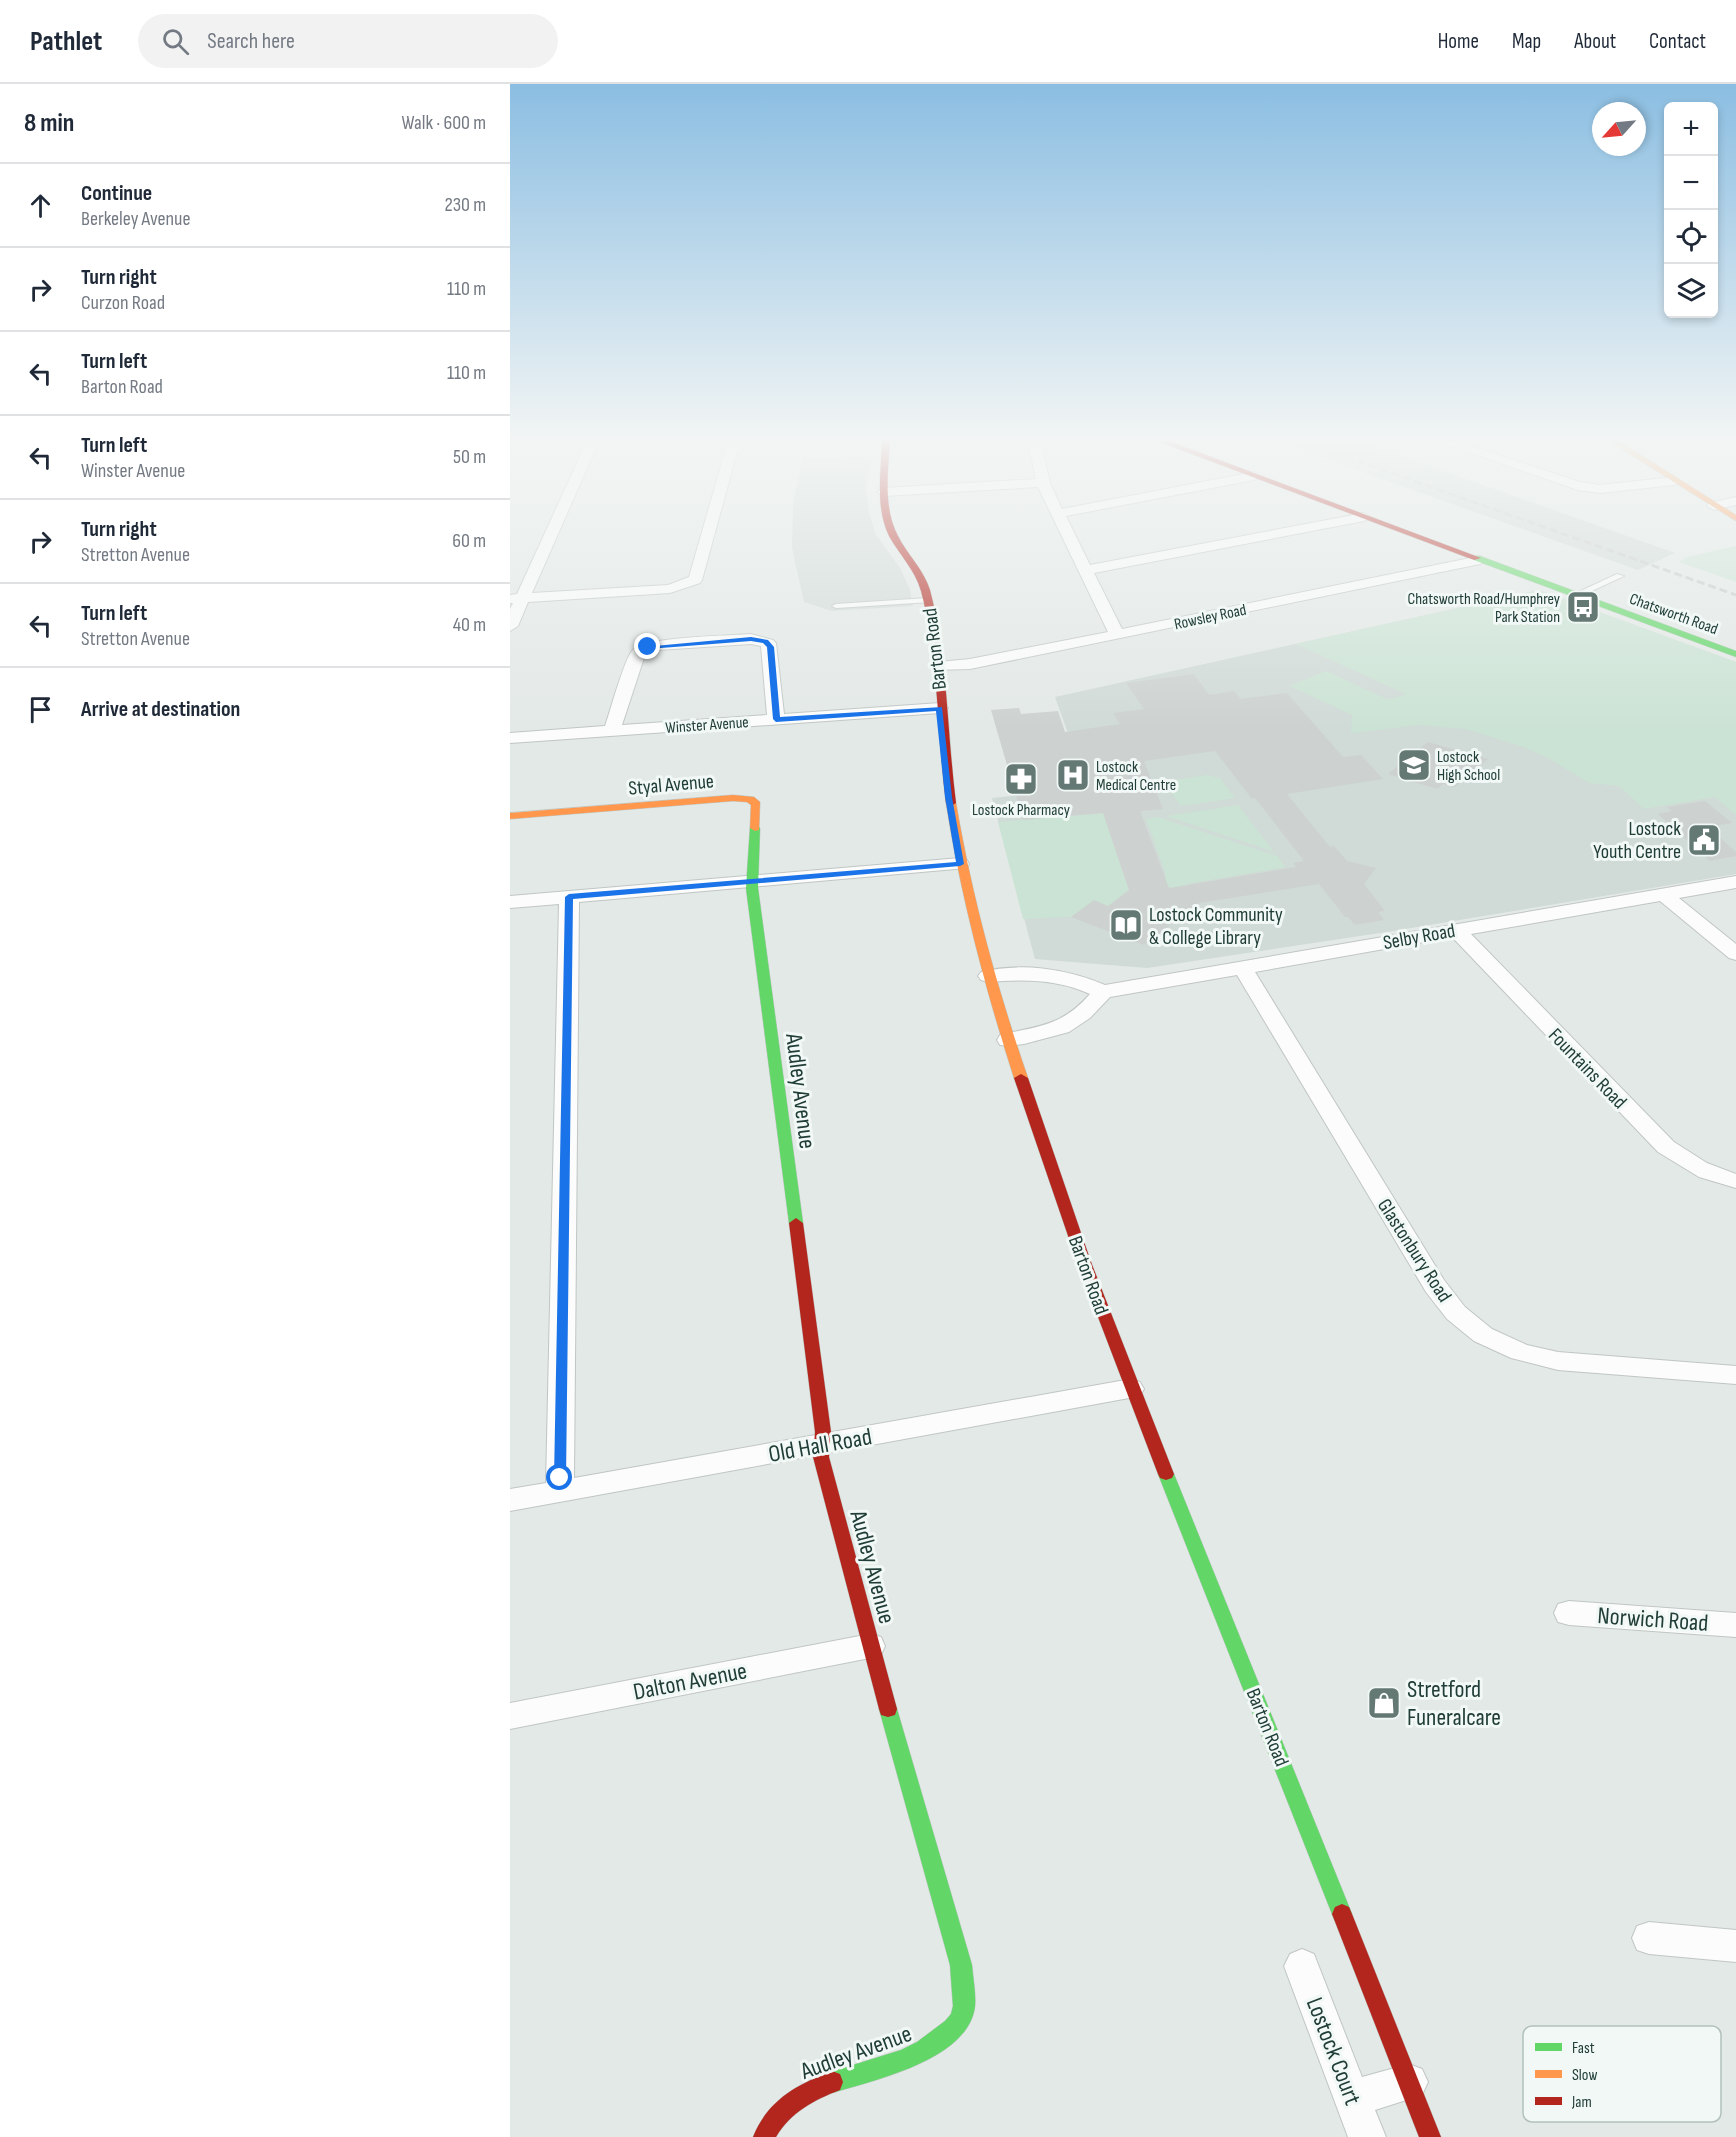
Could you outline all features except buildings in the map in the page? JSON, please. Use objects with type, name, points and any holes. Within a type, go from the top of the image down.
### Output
[{"type":"street","points":[[510,626],[516,599],[546,537]]},
{"type":"street","points":[[516,599],[670,589],[695,580],[709,537]]},
{"type":"street","name":"Barton Road","points":[[892,537],[915,565],[923,581],[928,600],[939,667],[940,708],[949,797],[960,864],[988,976],[1008,1040],[1080,1251],[1131,1389],[1430,2137]]},
{"type":"street","points":[[1068,537],[1117,635]]},
{"type":"street","points":[[1084,571],[1261,537]]},
{"type":"street","name":"Chatsworth Road","points":[[1417,537],[1736,654]]},
{"type":"street","name":"Rowsley Road","points":[[939,667],[970,664],[1117,635],[1480,560]]},
{"type":"street","points":[[612,731],[638,653],[648,647],[658,645],[751,639],[768,643],[771,647],[776,719]]},
{"type":"street","name":"Winster Avenue","points":[[510,738],[940,708]]},
{"type":"street","name":"Styal Avenue","points":[[510,816],[733,798],[750,799],[756,804],[753,881]]},
{"type":"street","points":[[510,902],[960,864]]},
{"type":"street","name":"Audley Avenue","points":[[753,881],[823,1432],[821,1457],[870,1646],[958,1954],[966,1995],[959,2022],[932,2047],[899,2062],[814,2088],[794,2099],[773,2118],[765,2137]]},
{"type":"street","name":"Selby Road","points":[[1103,992],[1242,966],[1736,882]]},
{"type":"street","points":[[1663,894],[1736,954]]},
{"type":"street","points":[[560,1491],[569,897]]},
{"type":"street","name":"Fountains Road","points":[[1456,930],[1666,1147],[1683,1160],[1706,1172],[1736,1181]]},
{"type":"street","name":"Glastonbury Road","points":[[1242,966],[1435,1286],[1456,1313],[1483,1335],[1520,1352],[1558,1361],[1736,1375]]},
{"type":"street","points":[[988,976],[1027,972],[1056,975],[1103,992],[1088,1010],[1068,1026],[1047,1034],[1008,1040]]},
{"type":"street","name":"Old Hall Road","points":[[510,1500],[1131,1389]]},
{"type":"street","name":"Norwich Road","points":[[1569,1613],[1736,1625]]},
{"type":"street","name":"Dalton Avenue","points":[[510,1716],[870,1646]]},
{"type":"street","points":[[1649,1938],[1736,1946]]},
{"type":"street","name":"Lostock Court","points":[[1302,1966],[1366,2137]]},
{"type":"street","points":[[1352,2098],[1409,2082]]},
{"type":"lane","points":[[1576,595],[1620,576]]},
{"type":"lane","points":[[836,606],[928,600]]},
{"type":"shaded area","points":[[792,537],[877,537],[900,568],[910,590],[913,606],[832,611],[804,602],[792,548]]},
{"type":"shaded area","points":[[1545,537],[1629,537],[1675,553],[1638,570]]},
{"type":"shaded area","name":"Lostock High School","points":[[1539,590],[1736,662],[1736,874],[1393,931],[1147,968],[1035,959],[992,798],[1013,796],[1012,789],[1099,782],[1073,747],[1055,697]]},
{"type":"green space","points":[[1736,546],[1736,582],[1679,562],[1687,557]]},
{"type":"green space","points":[[1539,590],[1736,662],[1736,815],[1715,797],[1644,809],[1619,786],[1589,783],[1548,758],[1523,747],[1466,729],[1420,725],[1351,733],[1352,715],[1290,686],[1326,671],[1389,700],[1406,694],[1296,644]]},
{"type":"green space","points":[[1207,775],[1220,778],[1235,798],[1181,806],[1163,782]]},
{"type":"green space","points":[[1238,805],[1274,852],[1166,816]]},
{"type":"green space","points":[[1103,813],[1129,890],[1108,906],[1094,901],[1071,917],[1023,919],[998,822]]},
{"type":"green space","points":[[1158,817],[1277,856],[1286,867],[1187,884],[1190,890],[1180,891],[1154,882],[1152,877],[1166,875],[1146,819]]},
{"type":"railway","points":[[1572,537],[1736,595]]},
{"type":"traffic: fast","points":[[1477,558],[1736,654]]},
{"type":"traffic: fast","points":[[755,828],[752,888],[796,1223]]},
{"type":"traffic: fast","points":[[1166,1474],[1342,1914]]},
{"type":"traffic: fast","points":[[832,2082],[904,2060],[925,2050],[953,2028],[960,2020],[964,2006],[961,1965],[888,1709]]},
{"type":"traffic: slow","points":[[510,816],[733,798],[750,799],[756,804],[755,828]]},
{"type":"traffic: slow","points":[[951,803],[963,873],[980,942],[1021,1078]]},
{"type":"traffic: jam","points":[[894,537],[920,577],[931,616],[951,803]]},
{"type":"traffic: jam","points":[[1420,537],[1477,558]]},
{"type":"traffic: jam","points":[[1021,1078],[1084,1262],[1166,1474]]},
{"type":"traffic: jam","points":[[796,1223],[823,1432],[821,1457],[888,1709]]},
{"type":"traffic: jam","points":[[1342,1914],[1430,2137]]},
{"type":"traffic: jam","points":[[764,2137],[769,2126],[783,2109],[801,2096],[832,2082]]},
{"type":"place","name":"Chatsworth Road/Humphrey Park Station","points":[[1583,607]]},
{"type":"place","name":"Lostock High School","points":[[1414,765]]},
{"type":"place","name":"Lostock Medical Centre","points":[[1073,775]]},
{"type":"place","name":"Lostock Pharmacy","points":[[1021,779]]},
{"type":"place","name":"Lostock Youth Centre","points":[[1704,840]]},
{"type":"place","name":"Lostock Community & College Library","points":[[1126,925]]},
{"type":"place","name":"Stretford Funeralcare","points":[[1384,1703]]},
{"type":"route","points":[[560,1478],[569,897],[960,864],[949,797],[940,708],[776,719],[771,647],[766,641],[751,639],[648,647]]}]
